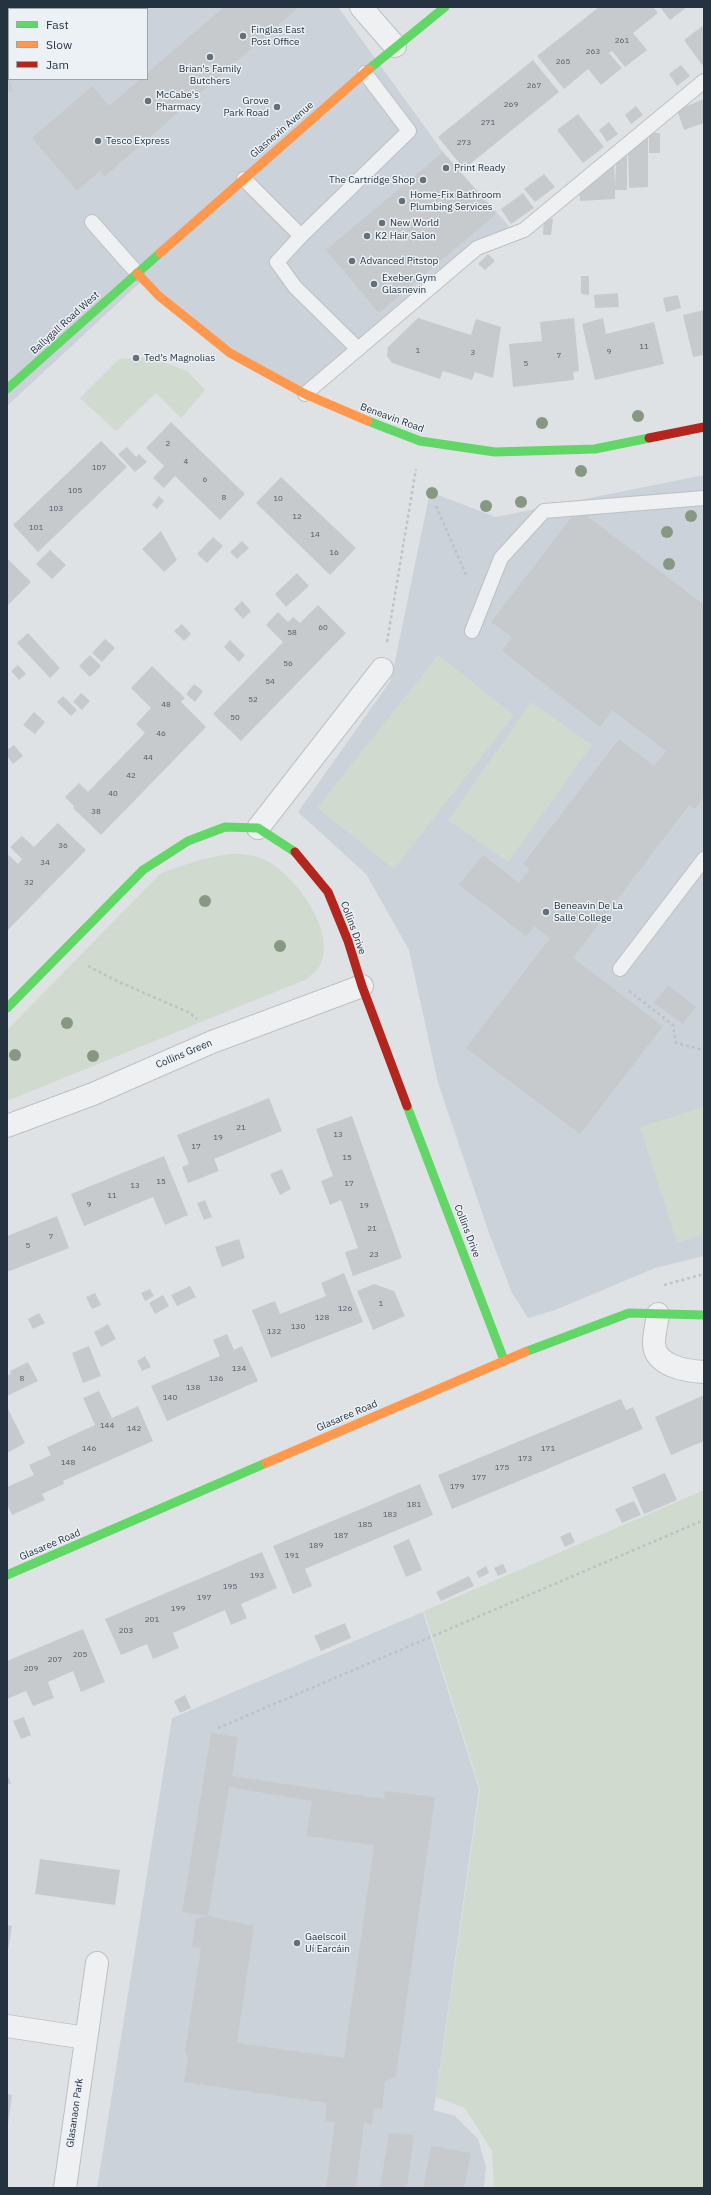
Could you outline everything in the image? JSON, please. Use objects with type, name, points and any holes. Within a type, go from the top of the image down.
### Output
[{"type":"street","points":[[361,7],[395,46]]},
{"type":"street","name":"Glasnevin Avenue","points":[[137,273],[204,211],[395,46],[445,7]]},
{"type":"street","name":"Ballygall Road West","points":[[7,389],[137,273]]},
{"type":"street","name":"Beneavin Road","points":[[137,273],[159,296],[230,353],[305,394],[362,419],[420,441],[495,452],[595,449],[704,427]]},
{"type":"street","points":[[7,1008],[143,870],[188,841],[226,828],[258,828],[382,669]]},
{"type":"street","name":"Collins Drive","points":[[258,828],[298,854],[328,892],[348,941],[362,986],[504,1360]]},
{"type":"street","name":"Collins Green","points":[[7,1126],[93,1094],[212,1042],[362,986]]},
{"type":"street","name":"Glasaree Road","points":[[7,1575],[504,1360],[629,1313],[704,1316]]},
{"type":"street","points":[[658,1314],[654,1344],[658,1355],[669,1365],[693,1372],[704,1372]]},
{"type":"street","name":"Glasanaon Park","points":[[65,2188],[97,1963]]},
{"type":"street","points":[[7,2026],[86,2038]]},
{"type":"lane","points":[[358,349],[295,287],[277,262],[300,236],[409,131],[365,72]]},
{"type":"lane","points":[[305,394],[477,248],[524,230],[704,82]]},
{"type":"lane","points":[[244,178],[300,236]]},
{"type":"lane","points":[[92,222],[137,273]]},
{"type":"lane","points":[[472,631],[501,558],[544,511],[704,498]]},
{"type":"lane","points":[[620,969],[704,859]]},
{"type":"path","points":[[382,669],[420,441]]},
{"type":"path","points":[[436,506],[481,608]]},
{"type":"path","points":[[67,947],[89,966],[166,1004],[190,1013],[200,1022],[212,1042]]},
{"type":"path","points":[[620,969],[613,980],[673,1025],[676,1043],[704,1050]]},
{"type":"path","points":[[218,1728],[704,1520]]},
{"type":"shaded area","points":[[338,7],[443,152],[509,226],[307,394],[232,352],[145,278],[7,406],[7,72],[8,80],[148,80],[148,8],[76,8]]},
{"type":"shaded area","points":[[150,357],[187,371],[205,390],[181,418],[156,393],[116,431],[80,398],[119,359]]},
{"type":"shaded area","name":"Beneavin De La Salle College","points":[[704,475],[704,1256],[655,1268],[555,1310],[528,1318],[512,1293],[489,1233],[438,1083],[409,950],[366,874],[298,812],[391,680],[430,492],[496,517]]},
{"type":"shaded area","points":[[438,655],[514,715],[394,869],[317,808]]},
{"type":"shaded area","points":[[531,702],[592,745],[508,862],[448,820]]},
{"type":"shaded area","points":[[228,854],[243,854],[267,861],[278,868],[301,892],[311,906],[323,937],[324,952],[320,966],[317,970],[307,979],[7,1101],[7,1030],[161,873],[199,860]]},
{"type":"shaded area","points":[[704,1107],[704,1234],[677,1243],[640,1127]]},
{"type":"shaded area","points":[[704,1490],[704,2188],[494,2188],[492,2151],[465,2108],[436,2097],[480,1789],[424,1611]]},
{"type":"shaded area","name":"Gaelscoil Uí Earcáin","points":[[423,1612],[479,1789],[434,2110],[455,2116],[478,2139],[486,2167],[484,2188],[97,2188],[172,1718]]},
{"type":"building","points":[[81,7],[98,8],[82,8]]},
{"type":"building","points":[[119,7],[142,8],[120,8]]},
{"type":"building","points":[[224,7],[299,7],[104,177],[100,171],[77,191],[32,138],[92,86],[109,106],[139,80],[148,80],[148,72]]},
{"type":"building","points":[[599,7],[653,7],[658,13],[633,33],[647,50],[625,67],[612,51],[609,53],[622,68],[601,85],[588,69],[564,89],[537,56]]},
{"type":"building","points":[[660,7],[687,7],[670,20]]},
{"type":"building","points":[[704,25],[704,63],[702,65],[684,40]]},
{"type":"building","points":[[533,60],[559,92],[464,169],[438,137]]},
{"type":"building","points":[[681,65],[690,76],[677,86],[669,74]]},
{"type":"building","points":[[7,77],[8,80],[10,80],[12,91],[7,92]]},
{"type":"building","points":[[704,99],[704,123],[684,130],[677,110]]},
{"type":"building","points":[[636,106],[643,115],[631,124],[625,115]]},
{"type":"building","points":[[578,114],[604,147],[583,163],[557,130]]},
{"type":"building","points":[[609,122],[618,134],[607,142],[599,130]]},
{"type":"building","points":[[649,133],[660,133],[660,153],[649,153]]},
{"type":"building","points":[[648,135],[648,187],[629,188],[628,149]]},
{"type":"building","points":[[443,152],[496,214],[379,313],[326,250]]},
{"type":"building","points":[[627,153],[627,190],[615,190],[615,199],[580,201],[579,190],[614,162],[615,187],[616,161]]},
{"type":"building","points":[[544,174],[555,187],[535,202],[524,189]]},
{"type":"building","points":[[523,193],[534,208],[511,224],[501,209]]},
{"type":"building","points":[[544,218],[553,219],[551,235],[543,235]]},
{"type":"building","points":[[488,254],[495,261],[485,270],[478,264]]},
{"type":"building","points":[[581,276],[589,276],[589,295],[581,294]]},
{"type":"building","points":[[618,293],[619,307],[595,308],[594,295]]},
{"type":"building","points":[[678,295],[681,308],[666,312],[663,298]]},
{"type":"building","points":[[704,310],[704,355],[693,357],[683,315]]},
{"type":"building","points":[[418,318],[471,335],[476,319],[501,327],[493,378],[475,372],[472,380],[443,371],[440,379],[392,363],[387,356],[388,347]]},
{"type":"building","points":[[574,318],[579,371],[573,372],[574,380],[513,387],[509,344],[542,341],[540,322]]},
{"type":"building","points":[[603,318],[606,334],[654,322],[664,364],[595,380],[582,324]]},
{"type":"building","points":[[171,422],[245,494],[220,520],[175,476],[164,488],[153,478],[164,466],[146,448]]},
{"type":"building","points":[[101,441],[127,467],[38,552],[13,525]]},
{"type":"building","points":[[127,447],[136,457],[139,454],[147,462],[135,472],[118,454]]},
{"type":"building","points":[[281,477],[356,548],[330,575],[256,503]]},
{"type":"building","points":[[159,496],[164,501],[157,509],[152,505]]},
{"type":"building","points":[[578,509],[704,605],[704,796],[695,809],[689,805],[573,958],[663,1026],[580,1134],[466,1048],[550,938],[534,926],[526,936],[459,885],[483,855],[519,883],[530,869],[523,864],[619,739],[654,766],[666,751],[612,710],[600,727],[502,651],[512,637],[491,622]]},
{"type":"building","points":[[161,531],[177,560],[164,572],[142,549]]},
{"type":"building","points":[[213,537],[223,546],[207,563],[197,554]]},
{"type":"building","points":[[242,541],[249,548],[237,559],[230,552]]},
{"type":"building","points":[[50,550],[66,565],[52,579],[36,564]]},
{"type":"building","points":[[7,558],[31,582],[7,606]]},
{"type":"building","points":[[297,573],[309,586],[286,607],[275,594]]},
{"type":"building","points":[[242,601],[251,611],[243,619],[234,609]]},
{"type":"building","points":[[318,605],[346,633],[241,741],[213,714],[283,642],[266,625],[278,612],[288,622],[293,617],[300,623]]},
{"type":"building","points":[[182,624],[191,634],[184,641],[174,631]]},
{"type":"building","points":[[28,633],[60,668],[50,678],[17,643]]},
{"type":"building","points":[[105,639],[115,648],[102,662],[92,653]]},
{"type":"building","points":[[230,640],[245,655],[239,662],[224,647]]},
{"type":"building","points":[[90,655],[101,666],[90,677],[79,666]]},
{"type":"building","points":[[18,665],[26,674],[19,680],[11,671]]},
{"type":"building","points":[[152,666],[185,698],[181,702],[206,727],[101,835],[73,808],[74,806],[65,797],[79,783],[88,792],[145,733],[136,724],[151,708],[131,688]]},
{"type":"building","points":[[194,684],[203,691],[195,702],[186,694]]},
{"type":"building","points":[[81,693],[90,701],[82,710],[73,702]]},
{"type":"building","points":[[63,696],[77,710],[71,716],[57,702]]},
{"type":"building","points":[[34,712],[45,722],[35,734],[23,725]]},
{"type":"building","points":[[14,745],[23,756],[13,764],[7,756],[7,750]]},
{"type":"building","points":[[58,823],[86,850],[7,931],[7,857],[9,855],[18,864],[22,859],[10,847],[22,836],[34,847]]},
{"type":"building","points":[[668,985],[696,1007],[683,1024],[654,1003]]},
{"type":"building","points":[[269,1098],[282,1131],[214,1159],[219,1171],[188,1183],[182,1167],[189,1164],[177,1135]]},
{"type":"building","points":[[352,1116],[402,1258],[353,1276],[345,1252],[358,1248],[341,1200],[330,1205],[321,1181],[333,1176],[316,1129]]},
{"type":"building","points":[[164,1156],[188,1215],[165,1225],[153,1197],[84,1226],[71,1194]]},
{"type":"building","points":[[282,1169],[291,1189],[280,1195],[270,1174]]},
{"type":"building","points":[[205,1200],[212,1217],[204,1220],[197,1203]]},
{"type":"building","points":[[57,1216],[69,1248],[7,1272],[7,1236]]},
{"type":"building","points":[[239,1239],[245,1258],[222,1267],[215,1247]]},
{"type":"building","points":[[344,1273],[363,1322],[271,1358],[252,1310],[275,1301],[280,1314],[326,1296],[321,1283]]},
{"type":"building","points":[[374,1284],[394,1291],[405,1316],[373,1330],[357,1291]]},
{"type":"building","points":[[190,1286],[196,1297],[177,1306],[171,1295]]},
{"type":"building","points":[[150,1289],[154,1296],[145,1301],[141,1293]]},
{"type":"building","points":[[95,1293],[101,1305],[92,1309],[86,1297]]},
{"type":"building","points":[[163,1295],[169,1306],[155,1314],[149,1303]]},
{"type":"building","points":[[39,1313],[45,1323],[33,1329],[28,1319]]},
{"type":"building","points":[[108,1324],[116,1339],[101,1347],[94,1332]]},
{"type":"building","points":[[227,1334],[234,1350],[242,1346],[258,1381],[167,1421],[151,1386],[220,1356],[213,1340]]},
{"type":"building","points":[[89,1346],[101,1376],[83,1383],[72,1353]]},
{"type":"building","points":[[145,1356],[151,1367],[142,1371],[137,1361]]},
{"type":"building","points":[[28,1362],[38,1381],[7,1396],[7,1376],[11,1374],[10,1371]]},
{"type":"building","points":[[99,1391],[112,1418],[138,1406],[153,1441],[63,1481],[64,1484],[42,1494],[45,1500],[12,1515],[7,1504],[7,1487],[34,1475],[29,1465],[51,1455],[47,1447],[95,1425],[83,1398]]},
{"type":"building","points":[[704,1395],[704,1441],[671,1455],[655,1417]]},
{"type":"building","points":[[621,1399],[626,1410],[633,1407],[643,1429],[452,1509],[438,1475]]},
{"type":"building","points":[[7,1407],[25,1443],[7,1453]]},
{"type":"building","points":[[665,1473],[677,1500],[644,1514],[632,1487]]},
{"type":"building","points":[[420,1484],[433,1515],[305,1569],[312,1586],[293,1594],[273,1546]]},
{"type":"building","points":[[634,1501],[641,1515],[622,1523],[615,1509]]},
{"type":"building","points":[[570,1532],[575,1542],[565,1547],[560,1537]]},
{"type":"building","points":[[409,1539],[422,1570],[406,1577],[393,1546]]},
{"type":"building","points":[[262,1552],[277,1588],[241,1604],[247,1618],[231,1625],[225,1610],[173,1633],[179,1648],[153,1659],[147,1644],[121,1655],[105,1619]]},
{"type":"building","points":[[503,1564],[507,1572],[498,1576],[494,1568]]},
{"type":"building","points":[[486,1566],[489,1573],[479,1578],[476,1572]]},
{"type":"building","points":[[469,1576],[474,1586],[441,1601],[436,1592]]},
{"type":"building","points":[[345,1623],[351,1638],[321,1651],[314,1636]]},
{"type":"building","points":[[83,1629],[105,1682],[81,1692],[73,1671],[48,1682],[54,1698],[33,1706],[26,1691],[7,1699],[7,1661]]},
{"type":"building","points":[[185,1695],[191,1708],[180,1713],[174,1701]]},
{"type":"building","points":[[24,1717],[31,1735],[21,1739],[13,1721]]},
{"type":"building","points":[[211,1733],[238,1737],[232,1776],[384,1799],[385,1791],[435,1797],[396,2076],[385,2082],[382,2109],[374,2108],[372,2124],[364,2123],[356,2188],[326,2188],[335,2122],[325,2121],[327,2103],[184,2082],[188,2058],[185,2052],[201,1948],[192,1947],[196,1918],[208,1916],[182,1912]],"holes":[[[229,1787],[312,1801],[306,1836],[374,1845],[344,2058],[237,2043],[254,1926],[208,1916]]]},
{"type":"building","points":[[7,1774],[11,1783],[7,1785]]},
{"type":"building","points":[[40,1859],[120,1870],[115,1905],[35,1894]]},
{"type":"building","points":[[7,1925],[12,1926],[8,1951],[7,1951]]},
{"type":"building","points":[[7,2094],[12,2095],[8,2124],[7,2124]]},
{"type":"building","points":[[389,2133],[414,2135],[407,2188],[380,2188]]},
{"type":"building","points":[[431,2146],[471,2153],[464,2188],[423,2188]]},
{"type":"traffic: fast","points":[[369,69],[445,7]]},
{"type":"traffic: fast","points":[[7,389],[160,253]]},
{"type":"traffic: fast","points":[[368,421],[420,441],[495,452],[595,449],[649,438]]},
{"type":"traffic: fast","points":[[7,1008],[143,870],[188,841],[225,827],[258,828],[295,852]]},
{"type":"traffic: fast","points":[[407,1106],[504,1360]]},
{"type":"traffic: fast","points":[[525,1352],[629,1313],[704,1315]]},
{"type":"traffic: fast","points":[[7,1575],[266,1463]]},
{"type":"traffic: slow","points":[[160,253],[369,69]]},
{"type":"traffic: slow","points":[[137,273],[159,296],[230,353],[305,394],[368,421]]},
{"type":"traffic: slow","points":[[266,1463],[525,1352]]},
{"type":"traffic: jam","points":[[649,438],[704,427]]},
{"type":"traffic: jam","points":[[295,852],[328,892],[348,941],[362,986],[407,1106]]},
{"type":"place","name":"Finglas East Post Office","points":[[243,36]]},
{"type":"place","name":"Brian's Family Butchers","points":[[210,57]]},
{"type":"place","name":"McCabe's Pharmacy","points":[[148,101]]},
{"type":"place","name":"Grove Park Road","points":[[277,107]]},
{"type":"place","name":"Tesco Express","points":[[98,141]]},
{"type":"place","name":"Print Ready","points":[[446,168]]},
{"type":"place","name":"The Cartridge Shop","points":[[423,180]]},
{"type":"place","name":"Home-Fix Bathroom Plumbing Services","points":[[402,201]]},
{"type":"place","name":"New World","points":[[382,223]]},
{"type":"place","name":"K2 Hair Salon","points":[[367,236]]},
{"type":"place","name":"Advanced Pitstop","points":[[352,261]]},
{"type":"place","name":"Exeber Gym Glasnevin","points":[[374,284]]},
{"type":"place","name":"Ted’s Magnolias","points":[[136,358]]},
{"type":"place","name":"Beneavin De La Salle College","points":[[546,912]]},
{"type":"place","name":"Gaelscoil Uí Earcáin","points":[[297,1943]]}]
